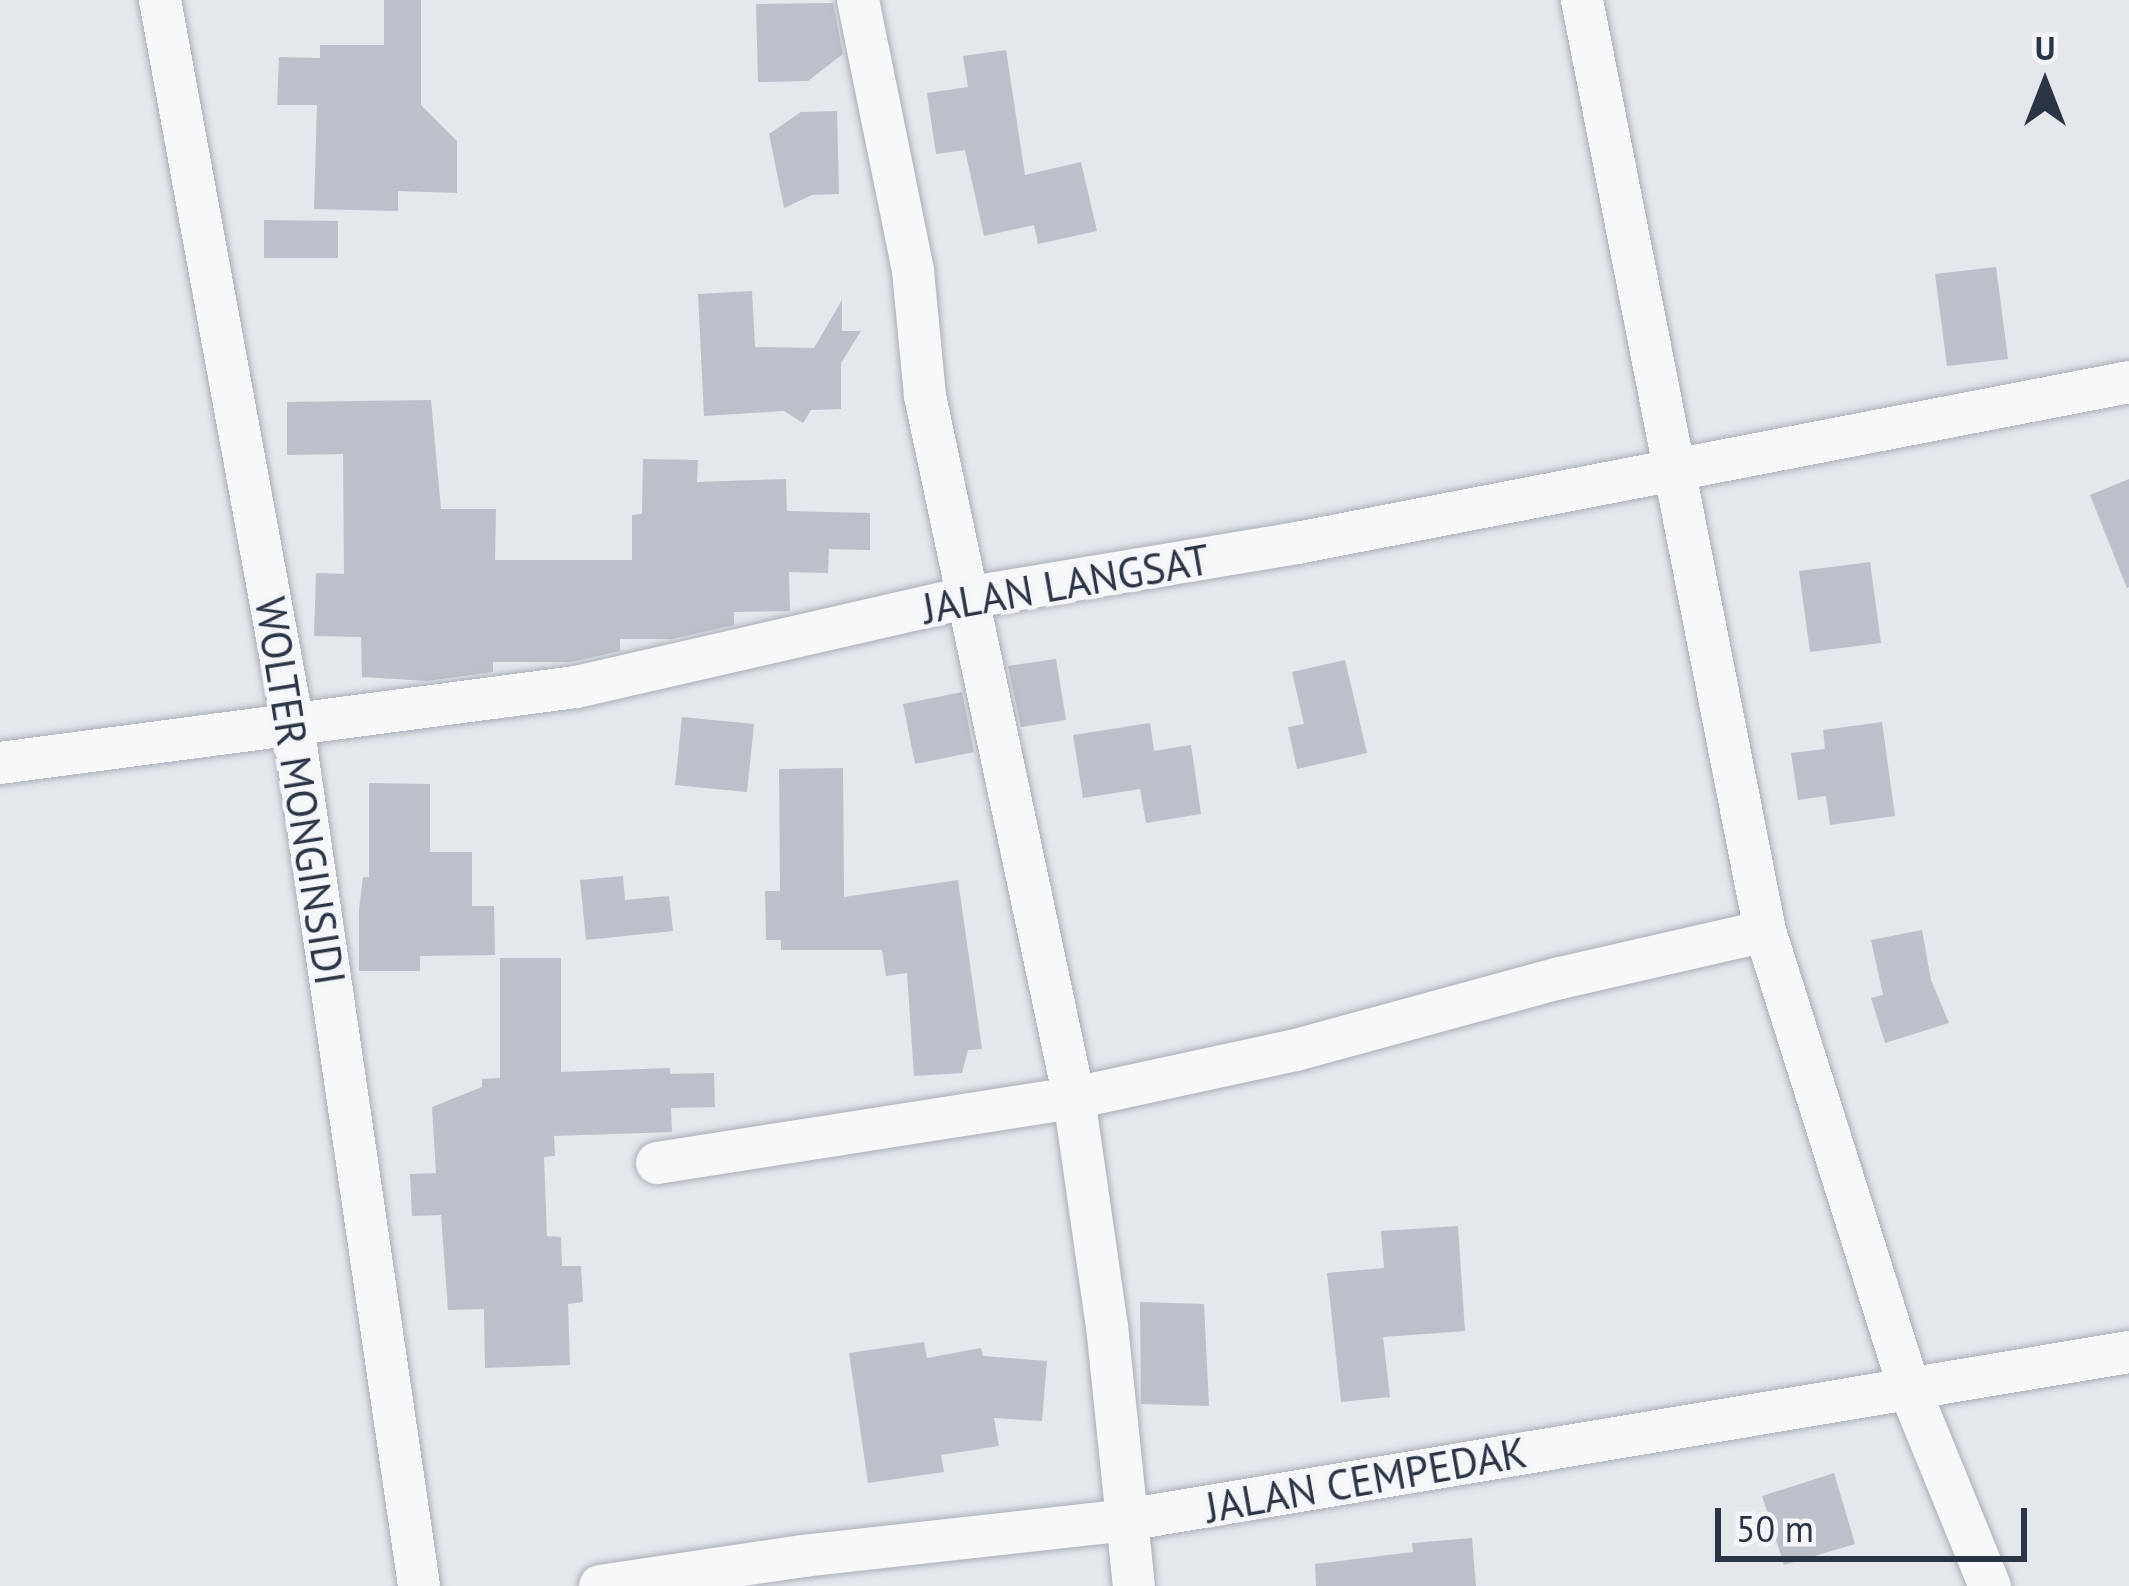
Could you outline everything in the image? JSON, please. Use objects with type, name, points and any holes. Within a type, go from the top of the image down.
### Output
[{"type":"street","name":"WOLTER MONGINSIDI","points":[[160,0],[293,725],[419,1586]]},
{"type":"street","points":[[858,0],[913,271],[925,395],[1074,1098],[1107,1326],[1134,1586]]},
{"type":"street","points":[[1582,0],[1765,931],[1910,1388],[1990,1586]]},
{"type":"street","name":"JALAN LANGSAT","points":[[0,763],[576,687],[965,598],[1297,543],[2129,382]]},
{"type":"street","points":[[656,1162],[1074,1098],[1296,1050],[1560,978],[1765,931]]},
{"type":"street","name":"JALAN CEMPEDAK","points":[[599,1586],[802,1556],[1126,1520],[2129,1352]]},
{"type":"building","points":[[384,0],[421,0],[421,105],[457,141],[457,193],[398,191],[398,211],[314,209],[317,105],[277,105],[279,57],[320,58],[320,45],[384,45]]},
{"type":"building","points":[[833,3],[843,54],[808,81],[758,82],[756,4]]},
{"type":"building","points":[[1006,50],[1025,175],[1081,162],[1097,231],[1038,244],[1034,225],[984,236],[965,150],[936,154],[927,93],[968,87],[963,56]]},
{"type":"building","points":[[837,111],[839,194],[812,195],[784,208],[769,134],[801,112]]},
{"type":"building","points":[[264,220],[338,221],[338,258],[264,258]]},
{"type":"building","points":[[1996,267],[2008,359],[1947,366],[1935,274]]},
{"type":"building","points":[[752,291],[755,347],[814,348],[842,300],[842,331],[861,331],[841,363],[841,409],[811,410],[803,423],[784,411],[704,416],[698,294]]},
{"type":"building","points":[[431,400],[441,509],[496,509],[495,560],[632,560],[632,515],[642,514],[643,459],[698,460],[697,482],[786,479],[787,511],[870,513],[870,550],[829,549],[828,573],[789,572],[790,611],[734,612],[734,625],[672,639],[620,639],[620,651],[571,662],[493,662],[493,672],[427,681],[362,677],[361,637],[314,636],[316,573],[344,574],[343,454],[287,455],[287,402]]},
{"type":"building","points":[[2129,479],[2129,587],[2127,588],[2090,495]]},
{"type":"building","points":[[1870,562],[1881,643],[1810,652],[1799,571]]},
{"type":"building","points":[[1056,659],[1066,720],[1021,727],[1008,666]]},
{"type":"building","points":[[1345,660],[1367,753],[1297,769],[1288,727],[1304,724],[1292,672]]},
{"type":"building","points":[[962,692],[974,752],[915,764],[903,704]]},
{"type":"building","points":[[682,717],[754,724],[747,792],[675,785]]},
{"type":"building","points":[[1882,722],[1895,816],[1830,825],[1826,796],[1798,800],[1791,753],[1825,749],[1823,730]]},
{"type":"building","points":[[1150,723],[1154,751],[1191,745],[1201,814],[1146,823],[1140,789],[1083,798],[1073,735]]},
{"type":"building","points":[[843,768],[844,897],[958,880],[982,1049],[968,1050],[962,1073],[914,1076],[907,973],[886,976],[882,950],[781,950],[781,940],[766,940],[765,891],[780,891],[779,769]]},
{"type":"building","points":[[369,783],[430,784],[430,852],[472,852],[472,906],[494,906],[495,955],[420,956],[420,971],[359,971],[359,909],[363,877],[369,877]]},
{"type":"building","points":[[623,876],[625,900],[669,896],[673,931],[586,940],[580,880]]},
{"type":"building","points":[[1922,930],[1931,980],[1949,1023],[1885,1043],[1871,998],[1883,995],[1871,940]]},
{"type":"building","points":[[500,958],[561,958],[561,1072],[670,1068],[670,1074],[714,1073],[715,1107],[671,1108],[672,1132],[554,1136],[555,1156],[544,1157],[547,1236],[561,1237],[562,1266],[581,1266],[583,1302],[568,1304],[570,1365],[485,1368],[484,1309],[448,1310],[441,1215],[412,1216],[410,1174],[436,1173],[432,1107],[482,1087],[482,1079],[500,1078]]},
{"type":"building","points":[[1458,1226],[1465,1331],[1383,1337],[1390,1397],[1341,1402],[1327,1273],[1384,1268],[1381,1231]]},
{"type":"building","points":[[1140,1302],[1204,1304],[1209,1406],[1141,1404]]},
{"type":"building","points":[[924,1342],[927,1358],[981,1348],[983,1356],[1047,1361],[1042,1421],[994,1418],[999,1446],[941,1455],[944,1472],[868,1483],[849,1353]]},
{"type":"building","points":[[1834,1473],[1855,1544],[1784,1565],[1762,1496]]},
{"type":"building","points":[[1472,1538],[1476,1586],[1316,1586],[1315,1564],[1413,1552],[1412,1543]]}]
